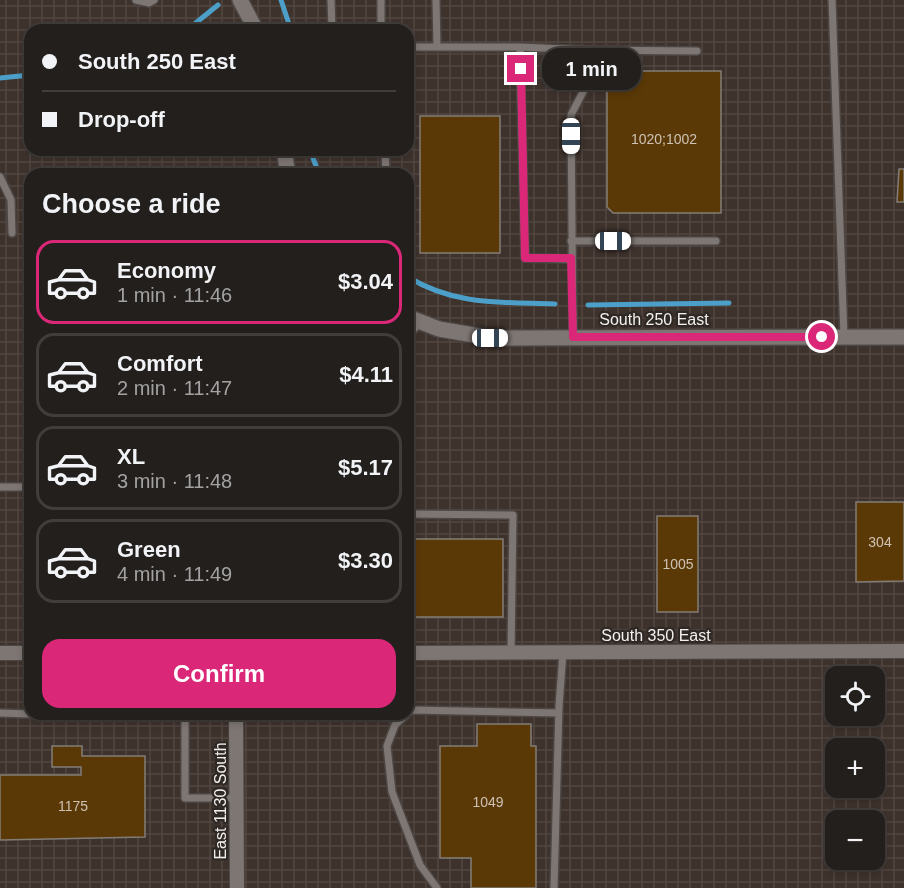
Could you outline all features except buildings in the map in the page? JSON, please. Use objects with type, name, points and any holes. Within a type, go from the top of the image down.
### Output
[{"type":"street","points":[[240,0],[253,24]]},
{"type":"street","name":"South 250 East","points":[[414,319],[463,334],[490,338],[904,337]]},
{"type":"street","name":"South 350 East","points":[[414,653],[904,651]]},
{"type":"street","points":[[0,653],[24,653]]},
{"type":"street","name":"East 1130 South","points":[[236,720],[237,888]]},
{"type":"lane","points":[[136,0],[149,3],[154,0]]},
{"type":"lane","points":[[331,0],[332,24]]},
{"type":"lane","points":[[381,0],[381,24]]},
{"type":"lane","points":[[436,0],[437,47]]},
{"type":"lane","points":[[832,0],[844,337]]},
{"type":"lane","points":[[414,47],[697,51]]},
{"type":"lane","points":[[520,47],[525,258],[571,258]]},
{"type":"lane","points":[[573,337],[571,115],[585,86],[585,50]]},
{"type":"lane","points":[[0,177],[11,200],[12,233]]},
{"type":"lane","points":[[571,241],[716,241]]},
{"type":"lane","points":[[0,487],[24,487]]},
{"type":"lane","points":[[414,514],[513,515],[511,653]]},
{"type":"lane","points":[[554,888],[563,652]]},
{"type":"lane","points":[[414,710],[559,713]]},
{"type":"lane","points":[[0,713],[24,714]]},
{"type":"lane","points":[[184,720],[185,798],[236,798]]},
{"type":"lane","points":[[401,720],[395,725],[387,746],[392,792],[420,864],[437,888]]},
{"type":"shaded area","points":[[0,0],[904,0],[904,888],[0,888]]},
{"type":"waterway","points":[[281,0],[289,24]]},
{"type":"waterway","points":[[194,24],[218,5]]},
{"type":"waterway","points":[[0,78],[24,76]]},
{"type":"waterway","points":[[312,156],[317,168]]},
{"type":"waterway","points":[[414,280],[461,298],[479,301],[555,304]]},
{"type":"waterway","points":[[588,305],[729,303]]},
{"type":"route","points":[[521,69],[525,258],[571,258],[573,337],[822,337]]}]
